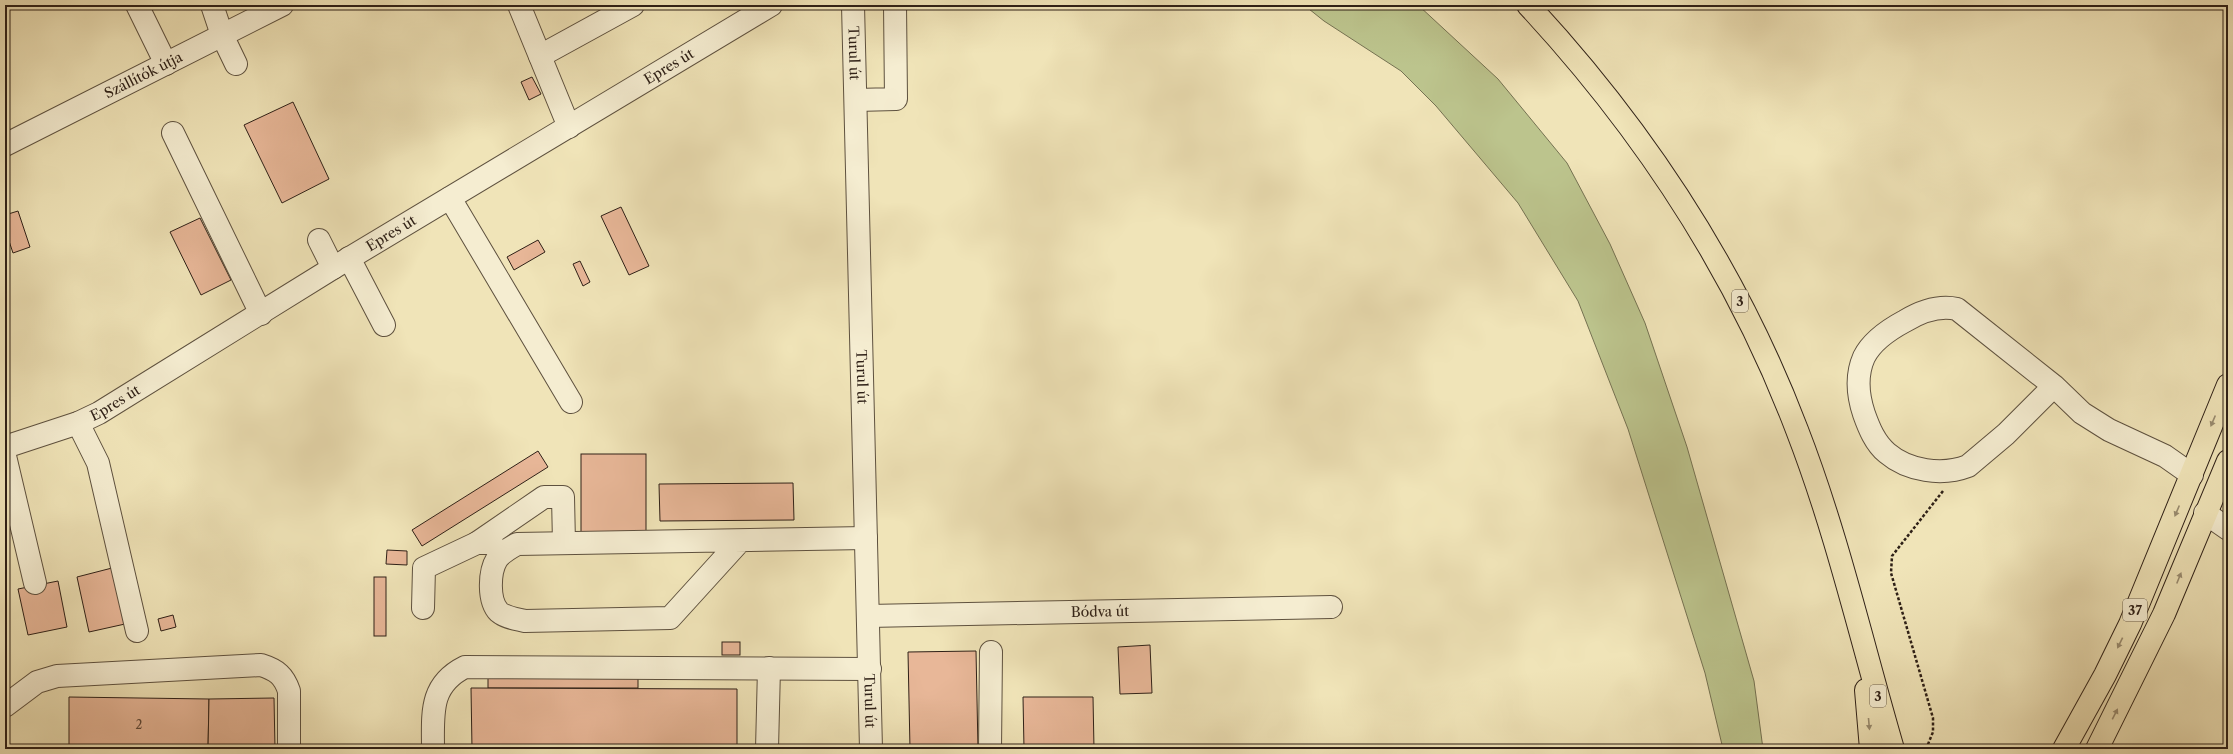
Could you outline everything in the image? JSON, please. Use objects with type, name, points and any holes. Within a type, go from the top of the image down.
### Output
[{"type":"main road","name":"3","points":[[1528,5],[1587,71],[1672,187],[1716,259],[1746,313],[1797,430],[1818,487],[1893,749]]},
{"type":"main road","name":"37","points":[[2064,749],[2105,675],[2130,624],[2228,385]]},
{"type":"main road","name":"37","points":[[2097,749],[2164,614],[2228,461]]},
{"type":"main road","name":"3","points":[[1862,643],[1871,749]]},
{"type":"street","points":[[137,5],[166,64]]},
{"type":"street","points":[[212,5],[222,35],[236,64]]},
{"type":"street","name":"Szállítók útja","points":[[5,146],[282,5]]},
{"type":"street","points":[[519,5],[568,127]]},
{"type":"street","points":[[540,56],[633,5]]},
{"type":"street","name":"Epres út","points":[[5,447],[78,423],[99,412],[261,314],[341,263],[772,5]]},
{"type":"street","name":"Turul út","points":[[853,5],[871,749]]},
{"type":"street","points":[[856,100],[896,99],[895,5]]},
{"type":"street","points":[[174,134],[261,314]]},
{"type":"street","points":[[450,198],[571,402]]},
{"type":"street","points":[[319,240],[341,263],[384,325]]},
{"type":"street","points":[[2054,386],[1983,454],[1968,466],[1960,469],[1938,471],[1911,466],[1886,452],[1868,427],[1860,404],[1858,389],[1860,373],[1865,357],[1890,329],[1932,309],[1948,307],[1957,309],[2054,386],[2082,412],[2110,430],[2165,456],[2192,475]]},
{"type":"street","points":[[78,423],[98,463],[137,631]]},
{"type":"street","points":[[5,456],[35,583]]},
{"type":"street","points":[[424,608],[424,568],[477,543],[544,498],[563,497],[564,543]]},
{"type":"street","points":[[2205,513],[2228,529]]},
{"type":"street","points":[[477,543],[517,544],[866,538]]},
{"type":"street","points":[[517,544],[504,551],[497,560],[492,579],[491,597],[494,606],[500,613],[525,621],[670,618],[740,541]]},
{"type":"street","name":"Bódva út","points":[[868,616],[1331,606]]},
{"type":"street","points":[[990,749],[991,652]]},
{"type":"street","points":[[5,706],[37,682],[57,676],[262,666],[276,671],[286,682],[288,691],[289,749]]},
{"type":"street","points":[[433,749],[434,705],[437,695],[453,673],[465,666],[870,669]]},
{"type":"street","points":[[767,749],[769,668]]},
{"type":"path","points":[[1926,749],[1933,732],[1933,718],[1891,573],[1892,556],[1960,469]]},
{"type":"green space","points":[[1304,5],[1418,5],[1498,79],[1567,163],[1610,244],[1645,323],[1687,447],[1754,681],[1763,749],[1723,749],[1705,673],[1628,429],[1578,301],[1518,203],[1436,106],[1401,71],[1324,21]]},
{"type":"building","points":[[532,77],[541,94],[529,100],[521,82]]},
{"type":"building","points":[[293,102],[329,179],[282,203],[244,125]]},
{"type":"building","points":[[621,207],[649,266],[629,275],[601,216]]},
{"type":"building","points":[[18,211],[30,247],[13,253],[5,229],[5,215]]},
{"type":"building","points":[[200,218],[231,280],[201,295],[170,232]]},
{"type":"building","points":[[538,240],[545,252],[514,270],[507,257]]},
{"type":"building","points":[[580,261],[590,282],[583,286],[573,264]]},
{"type":"building","points":[[538,451],[548,467],[422,546],[412,530]]},
{"type":"building","points":[[581,454],[646,454],[646,538],[581,538]]},
{"type":"building","points":[[793,483],[794,520],[660,521],[659,484]]},
{"type":"building","points":[[387,550],[407,551],[407,565],[386,564]]},
{"type":"building","points":[[112,568],[125,624],[89,632],[77,577]]},
{"type":"building","points":[[374,577],[386,577],[386,636],[374,636]]},
{"type":"building","points":[[58,581],[67,627],[28,635],[18,589]]},
{"type":"building","points":[[173,615],[176,627],[161,631],[158,619]]},
{"type":"building","points":[[722,642],[740,642],[740,655],[722,655]]},
{"type":"building","points":[[1150,645],[1152,693],[1120,694],[1118,647]]},
{"type":"building","points":[[976,651],[978,749],[910,749],[908,652]]},
{"type":"building","points":[[488,674],[638,674],[638,688],[488,688]]},
{"type":"building","points":[[471,688],[737,689],[737,749],[472,749]]},
{"type":"building","points":[[69,697],[209,699],[208,749],[69,749]]},
{"type":"building","points":[[1023,697],[1093,697],[1094,749],[1024,749]]},
{"type":"building","points":[[274,698],[275,749],[208,749],[209,699]]}]
